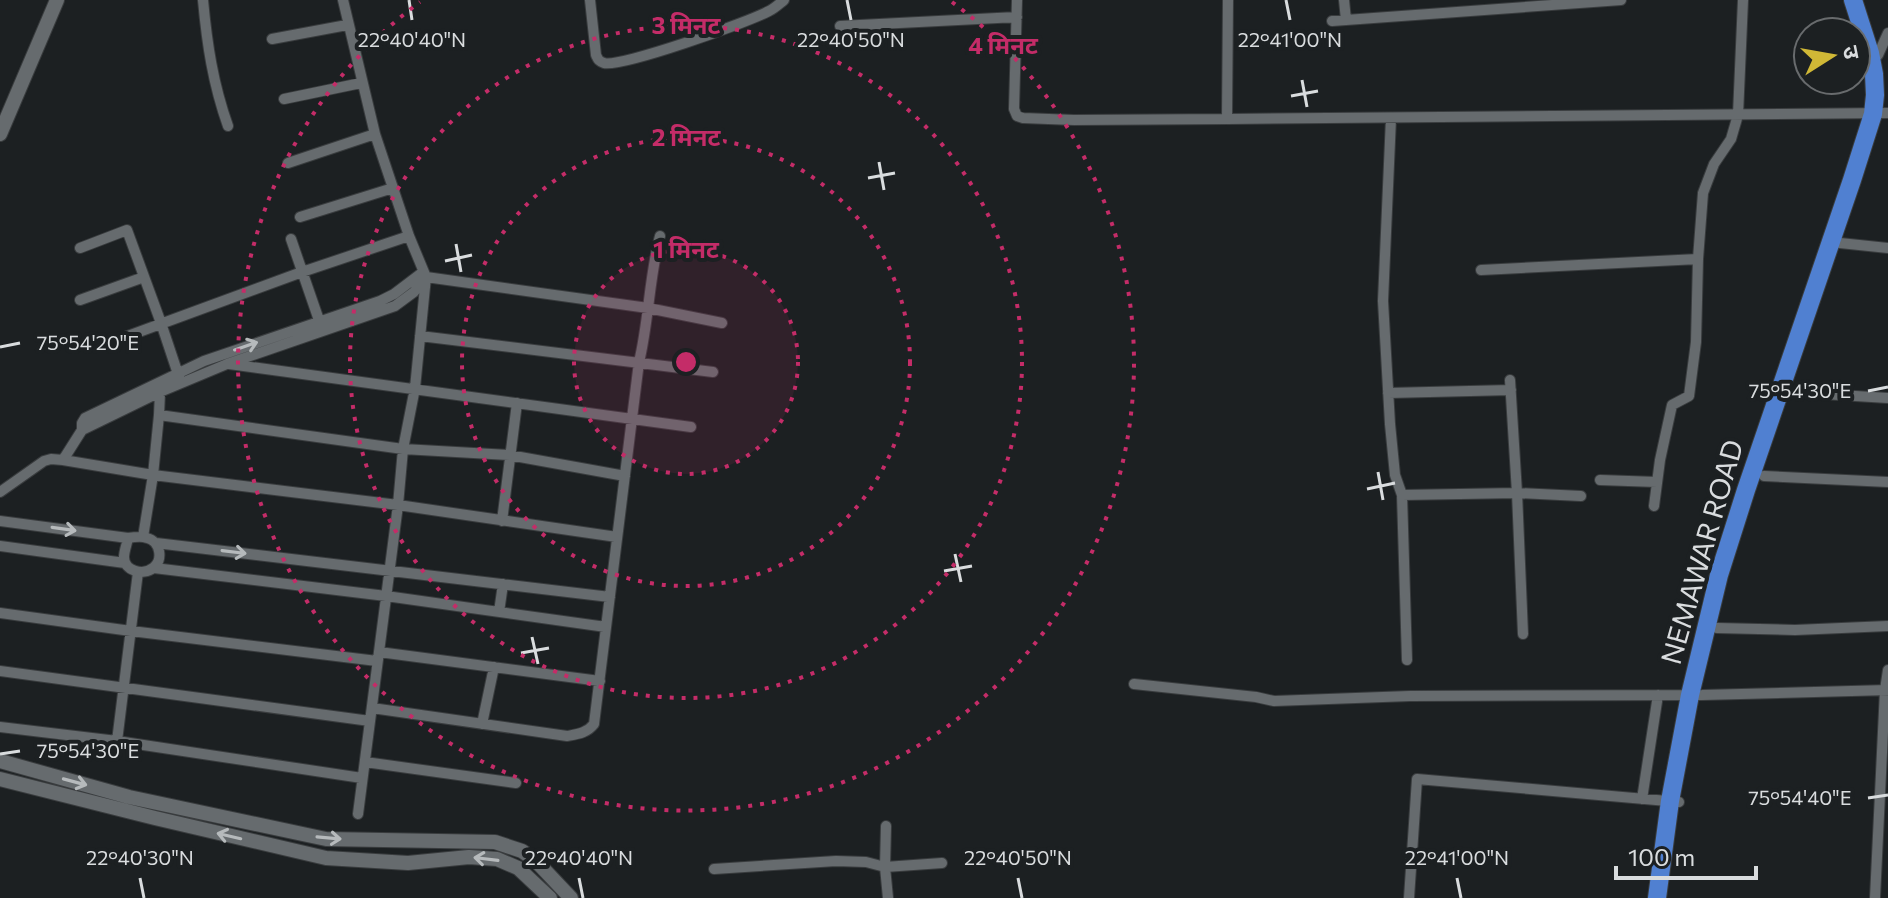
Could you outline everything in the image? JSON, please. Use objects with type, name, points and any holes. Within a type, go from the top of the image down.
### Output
[{"type":"highway","name":"NEMAWAR ROAD","points":[[1853,0],[1870,53],[1875,95],[1881,114]]},
{"type":"highway","name":"NEMAWAR ROAD","points":[[1657,898],[1719,575],[1748,504],[1856,182],[1880,127],[1884,93],[1878,55],[1862,0]]},
{"type":"highway","name":"NEMAWAR ROAD","points":[[1696,695],[1717,628],[1748,504],[1764,476],[1840,243],[1856,182]]},
{"type":"highway","name":"NEMAWAR ROAD","points":[[1666,898],[1674,802]]},
{"type":"street","points":[[0,134],[57,0]]},
{"type":"street","points":[[203,0],[216,93],[228,126]]},
{"type":"street","points":[[343,0],[375,134],[425,275],[415,388],[403,449],[358,814]]},
{"type":"street","points":[[590,0],[597,59],[607,64],[720,32],[772,10],[784,0]]},
{"type":"street","points":[[1017,0],[1014,109],[1017,116],[1023,118],[1881,114]]},
{"type":"street","points":[[1227,119],[1228,0]]},
{"type":"street","points":[[1344,0],[1346,20]]},
{"type":"street","points":[[1332,21],[1557,2],[1621,0]]},
{"type":"street","points":[[1654,506],[1672,405],[1689,396],[1696,342],[1703,193],[1714,164],[1731,139],[1738,115],[1743,0]]},
{"type":"street","points":[[840,26],[1017,17]]},
{"type":"street","points":[[272,39],[347,25]]},
{"type":"street","points":[[1878,55],[1888,34]]},
{"type":"street","points":[[284,99],[361,83]]},
{"type":"street","points":[[1391,118],[1383,301],[1395,475],[1402,495],[1407,660]]},
{"type":"street","points":[[288,163],[375,134]]},
{"type":"street","points":[[300,217],[393,188]]},
{"type":"street","points":[[80,248],[127,230],[179,378]]},
{"type":"street","points":[[117,340],[409,236]]},
{"type":"street","points":[[372,708],[567,736],[590,730],[594,724],[639,362],[660,236]]},
{"type":"street","points":[[291,239],[322,326]]},
{"type":"street","points":[[1840,243],[1888,248]]},
{"type":"street","points":[[1481,270],[1698,259]]},
{"type":"street","points":[[425,275],[648,308],[722,323]]},
{"type":"street","points":[[82,430],[85,418],[179,378],[229,352],[395,306],[414,292],[425,275]]},
{"type":"street","points":[[80,300],[144,277]]},
{"type":"street","points":[[63,460],[82,430],[160,392],[179,378],[227,364],[322,326]]},
{"type":"street","points":[[420,336],[713,372]]},
{"type":"street","points":[[227,364],[691,427]]},
{"type":"street","points":[[1388,393],[1511,385],[1523,634]]},
{"type":"street","points":[[143,537],[153,475],[160,392]]},
{"type":"street","points":[[1790,392],[1888,398]]},
{"type":"street","points":[[502,521],[517,403]]},
{"type":"street","points":[[159,415],[403,449],[511,455],[625,476]]},
{"type":"street","points":[[0,492],[51,459],[617,537]]},
{"type":"street","points":[[1764,476],[1888,482]]},
{"type":"street","points":[[1600,480],[1657,482]]},
{"type":"street","points":[[1402,495],[1517,493],[1581,496]]},
{"type":"street","points":[[0,521],[128,538],[143,537],[156,543],[610,597]]},
{"type":"street","points":[[125,563],[128,538]]},
{"type":"street","points":[[0,546],[125,563],[134,571],[143,573],[154,568],[159,561],[160,551],[156,543]]},
{"type":"street","points":[[154,568],[606,627]]},
{"type":"street","points":[[117,741],[138,572]]},
{"type":"street","points":[[499,612],[503,584]]},
{"type":"street","points":[[0,613],[131,631],[494,667],[600,681]]},
{"type":"street","points":[[1717,628],[1795,630],[1888,626]]},
{"type":"street","points":[[482,724],[494,667]]},
{"type":"street","points":[[1875,898],[1883,827],[1888,670]]},
{"type":"street","points":[[0,671],[370,721]]},
{"type":"street","points":[[1134,684],[1274,701],[1410,696],[1696,695],[1887,690]]},
{"type":"street","points":[[1642,799],[1658,695]]},
{"type":"street","points":[[0,727],[117,741],[362,778]]},
{"type":"street","points":[[0,761],[129,797],[326,839],[495,842],[522,851],[536,861],[571,898]]},
{"type":"street","points":[[365,762],[516,783]]},
{"type":"street","points":[[0,779],[326,858],[408,863],[469,857],[497,859],[518,868],[550,898]]},
{"type":"street","points":[[1409,898],[1417,779],[1674,802]]},
{"type":"street","points":[[886,826],[888,898]]},
{"type":"street","points":[[714,869],[836,861],[866,862],[885,867],[942,863]]}]
